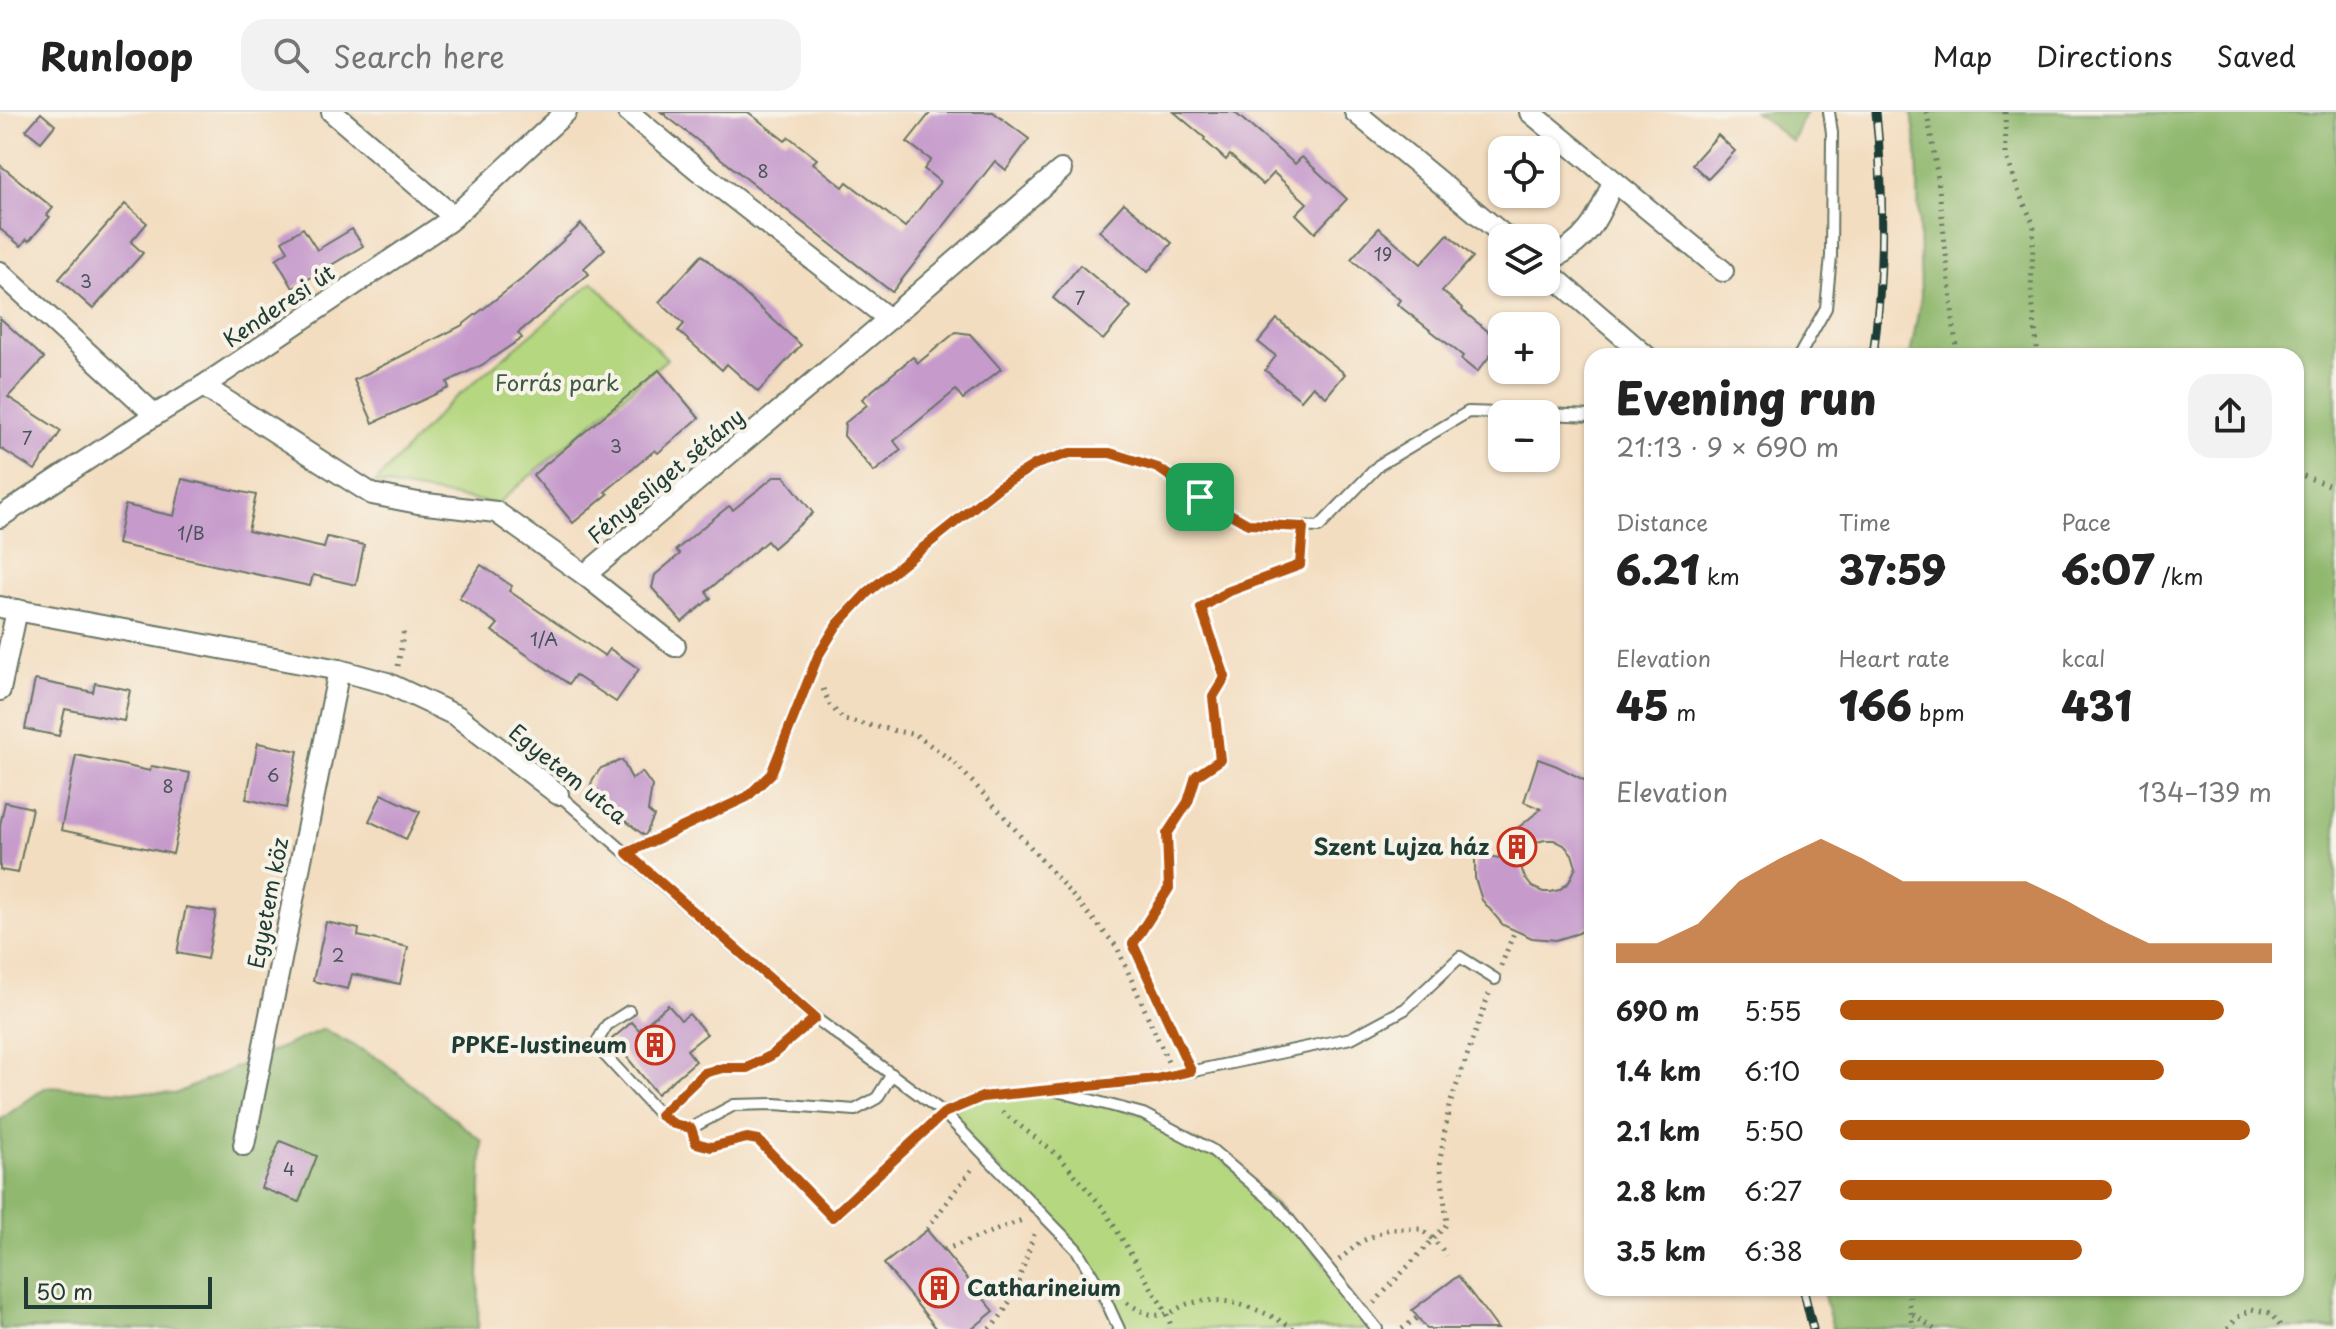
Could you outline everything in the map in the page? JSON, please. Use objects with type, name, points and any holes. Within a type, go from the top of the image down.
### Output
[{"type":"street","points":[[332,112],[454,217]]},
{"type":"street","name":"Kenderesi út","points":[[0,517],[203,386],[454,217],[566,112]]},
{"type":"street","points":[[628,112],[889,319]]},
{"type":"street","points":[[1355,112],[1490,224]]},
{"type":"street","points":[[1530,112],[1723,271]]},
{"type":"street","name":"Fényesliget sétány","points":[[203,386],[372,494],[496,512],[585,575],[1061,170]]},
{"type":"street","points":[[1560,254],[1575,245],[1596,222],[1613,181]]},
{"type":"street","points":[[0,272],[155,415]]},
{"type":"street","points":[[1560,282],[1637,348]]},
{"type":"street","points":[[585,575],[675,646]]},
{"type":"street","points":[[0,690],[8,609]]},
{"type":"street","name":"Egyetem utca","points":[[8,609],[339,670],[394,687],[457,716],[558,794]]},
{"type":"street","name":"Egyetem köz","points":[[244,1145],[339,670]]},
{"type":"lane","points":[[1804,348],[1826,308],[1831,256],[1832,133],[1829,112]]},
{"type":"lane","points":[[627,853],[747,797],[771,774],[818,656],[837,625],[868,592],[999,487],[1036,464],[1070,453],[1110,453],[1158,468],[1200,497],[1248,524],[1319,527],[1379,465],[1468,412],[1488,413]]},
{"type":"lane","points":[[1560,415],[1584,416]]},
{"type":"lane","name":"Egyetem utca","points":[[558,794],[815,1018],[944,1113],[1077,1250],[1101,1290],[1119,1329]]},
{"type":"lane","points":[[944,1113],[982,1097],[1174,1075],[1351,1038],[1405,1009],[1460,957],[1495,979]]},
{"type":"lane","points":[[629,1011],[607,1025],[598,1040],[602,1052],[660,1115],[674,1124],[691,1128],[734,1105],[775,1104],[855,1110],[877,1098],[892,1074]]},
{"type":"lane","points":[[1053,1090],[1143,1114],[1212,1150],[1278,1206],[1377,1329]]},
{"type":"path","points":[[1927,112],[1938,179],[1956,348]]},
{"type":"path","points":[[2005,112],[2006,154],[2034,225],[2031,290],[2037,348]]},
{"type":"path","points":[[2304,476],[2336,488]]},
{"type":"path","points":[[1191,1071],[1133,944],[1169,888],[1167,834],[1188,802],[1196,776],[1220,760],[1213,697],[1225,677],[1201,608],[1227,592],[1300,565],[1303,527]]},
{"type":"path","points":[[394,687],[404,629]]},
{"type":"path","points":[[818,656],[821,683],[830,705],[844,720],[916,735],[955,763],[1117,947],[1174,1075]]},
{"type":"path","points":[[1365,1312],[1447,1224],[1440,1160],[1449,1107],[1515,930]]},
{"type":"path","points":[[660,1115],[704,1073],[723,1068],[747,1068],[772,1055],[815,1018]]},
{"type":"path","points":[[982,1097],[1058,1155],[1104,1209],[1167,1314],[1172,1329]]},
{"type":"path","points":[[691,1128],[696,1143],[711,1147],[747,1138],[758,1140],[832,1217],[944,1113]]},
{"type":"path","points":[[927,1229],[984,1152]]},
{"type":"path","points":[[944,1250],[1042,1213]]},
{"type":"path","points":[[989,1329],[999,1321],[1007,1307],[1042,1213]]},
{"type":"path","points":[[1329,1269],[1360,1242],[1389,1229],[1420,1229],[1447,1255]]},
{"type":"path","points":[[1101,1290],[1152,1317],[1190,1303],[1212,1300],[1269,1313],[1294,1329]]},
{"type":"path","points":[[1909,1296],[1913,1329]]},
{"type":"path","points":[[2228,1329],[2236,1318],[2252,1309],[2270,1313],[2283,1329]]},
{"type":"path","points":[[1912,1314],[1934,1329]]},
{"type":"path","points":[[1402,1329],[1418,1317]]},
{"type":"green space","points":[[1755,112],[1806,112],[1793,142]]},
{"type":"green space","points":[[1912,112],[2336,112],[2336,1329],[1833,1329],[1824,1296],[2304,1296],[2304,348],[1911,348],[1921,297],[1917,150]]},
{"type":"green space","name":"Forrás park","points":[[593,282],[667,359],[497,504],[375,483],[446,406]]},
{"type":"green space","points":[[323,1029],[381,1060],[482,1141],[478,1329],[0,1329],[0,1120],[46,1087],[175,1094]]},
{"type":"green space","points":[[1053,1090],[1143,1114],[1212,1150],[1278,1206],[1377,1329],[1119,1329],[1077,1250],[944,1113],[982,1097]]},
{"type":"building","points":[[661,112],[748,112],[785,141],[789,137],[817,159],[813,163],[843,187],[847,182],[905,227],[940,182],[924,169],[931,160],[907,142],[931,112],[993,112],[1029,139],[1006,170],[995,161],[892,292]]},
{"type":"building","points":[[1174,112],[1234,112],[1295,164],[1302,157],[1347,199],[1315,233],[1296,214],[1307,203],[1274,173],[1263,185],[1230,155],[1226,160]]},
{"type":"building","points":[[41,113],[55,125],[41,142],[26,130]]},
{"type":"building","points":[[1718,135],[1735,151],[1708,179],[1692,164]]},
{"type":"building","points":[[0,165],[53,208],[47,215],[50,217],[21,246],[0,229]]},
{"type":"building","points":[[1124,203],[1172,243],[1148,272],[1099,231]]},
{"type":"building","points":[[125,204],[147,223],[131,242],[143,253],[93,309],[59,279]]},
{"type":"building","points":[[581,224],[605,249],[584,268],[589,274],[518,333],[522,338],[482,365],[447,382],[449,388],[373,423],[354,380],[461,326],[522,279]]},
{"type":"building","points":[[303,228],[317,250],[352,229],[363,246],[293,288],[276,259],[288,251],[282,241]]},
{"type":"building","points":[[1379,228],[1421,264],[1448,234],[1473,257],[1442,291],[1488,331],[1488,358],[1477,372],[1461,359],[1463,356],[1397,304],[1400,300],[1351,259]]},
{"type":"building","points":[[702,255],[801,345],[758,392],[727,364],[722,370],[678,331],[684,324],[659,302]]},
{"type":"building","points":[[1080,265],[1131,307],[1103,340],[1053,298]]},
{"type":"building","points":[[0,318],[44,358],[8,397],[61,431],[35,470],[0,448]]},
{"type":"building","points":[[1277,319],[1345,374],[1326,397],[1313,386],[1301,400],[1265,370],[1276,356],[1258,342]]},
{"type":"building","points":[[956,332],[970,334],[1001,369],[963,399],[956,390],[894,441],[901,450],[874,472],[844,436],[845,423],[867,405],[862,399],[913,357],[918,363]]},
{"type":"building","points":[[659,370],[699,418],[658,453],[655,450],[573,523],[533,475]]},
{"type":"building","points":[[775,476],[784,476],[813,513],[773,548],[767,541],[706,592],[711,598],[682,622],[652,588],[655,575],[680,554],[676,550],[703,527],[729,506],[733,510]]},
{"type":"building","points":[[182,479],[256,495],[248,531],[324,548],[327,537],[364,545],[356,585],[313,575],[310,586],[117,544],[125,505],[174,516]]},
{"type":"building","points":[[481,565],[512,586],[509,591],[605,656],[610,649],[639,669],[616,702],[575,675],[569,684],[492,631],[498,624],[459,598]]},
{"type":"building","points":[[35,680],[93,692],[95,683],[130,690],[124,721],[65,709],[59,736],[25,729]]},
{"type":"building","points":[[258,743],[298,751],[286,808],[246,799]]},
{"type":"building","points":[[76,755],[150,771],[151,766],[190,773],[173,854],[61,830]]},
{"type":"building","name":"Szent Lujza ház","points":[[1538,759],[1584,780],[1584,929],[1556,940],[1532,938],[1503,925],[1482,900],[1475,878],[1475,854],[1499,858],[1508,836],[1541,809],[1524,802]],"holes":[[[1545,840],[1564,845],[1572,854],[1576,867],[1569,882],[1551,892],[1532,887],[1522,870],[1527,850]]]},
{"type":"building","points":[[622,760],[632,779],[642,772],[652,786],[648,811],[654,816],[645,836],[588,792],[601,768]]},
{"type":"building","points":[[382,794],[420,812],[406,839],[369,821]]},
{"type":"building","points":[[5,802],[32,808],[18,873],[0,870],[0,825]]},
{"type":"building","points":[[186,907],[216,912],[207,959],[177,953]]},
{"type":"building","points":[[326,922],[359,929],[358,936],[408,947],[400,984],[352,974],[348,989],[313,981]]},
{"type":"building","name":"PPKE-Iustineum","points":[[668,1005],[681,1020],[689,1014],[707,1034],[687,1050],[696,1061],[657,1094],[612,1039],[632,1022],[639,1030]]},
{"type":"building","points":[[280,1141],[317,1156],[299,1202],[261,1188]]},
{"type":"building","name":"Catharineium","points":[[927,1230],[994,1311],[972,1329],[937,1329],[884,1264]]},
{"type":"building","points":[[1458,1276],[1498,1329],[1427,1329],[1412,1310]]},
{"type":"railway","points":[[1874,348],[1882,234],[1876,112]]},
{"type":"railway","points":[[1805,1296],[1813,1329]]},
{"type":"place","name":"Szent Lujza ház","points":[[1517,847]]},
{"type":"place","name":"PPKE-Iustineum","points":[[655,1045]]},
{"type":"place","name":"Catharineium","points":[[939,1288]]},
{"type":"route","points":[[1070,453],[1110,453],[1158,468],[1200,497],[1248,524],[1303,527],[1300,565],[1227,592],[1201,608],[1225,677],[1213,697],[1220,760],[1196,776],[1188,802],[1167,834],[1169,888],[1133,944],[1191,1071],[1156,1079],[982,1097],[944,1113],[832,1217],[758,1140],[747,1138],[711,1147],[696,1143],[691,1128],[674,1124],[660,1115],[704,1073],[723,1068],[747,1068],[772,1055],[815,1018],[627,853],[747,797],[771,774],[818,656],[837,625],[868,592],[999,487],[1036,464],[1070,453]]}]
